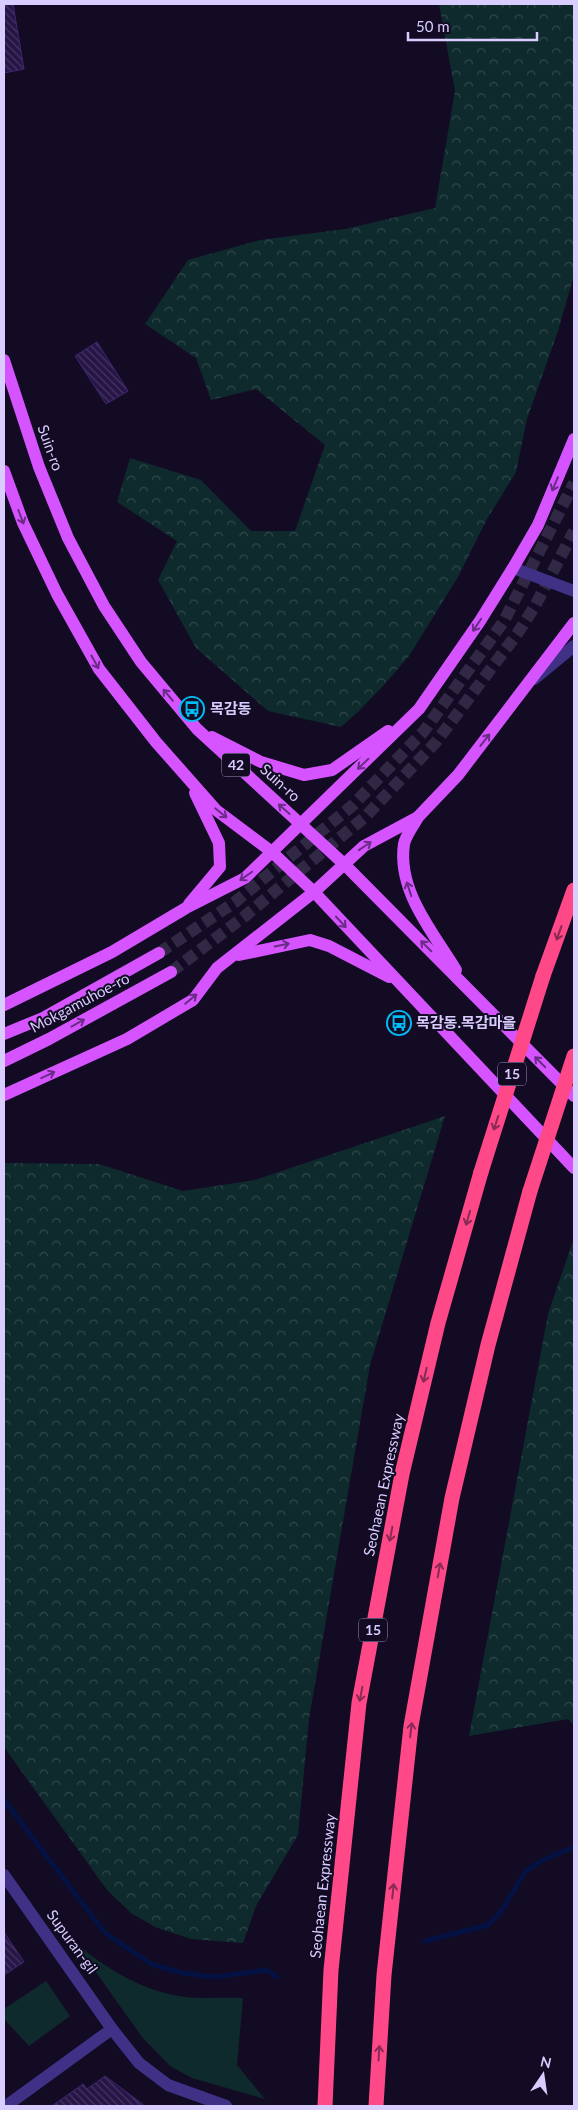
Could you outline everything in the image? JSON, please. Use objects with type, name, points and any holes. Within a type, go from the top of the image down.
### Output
[{"type":"highway","name":"Seohaean Expressway","points":[[325,2102],[331,1970],[359,1703],[402,1474],[438,1323],[481,1172],[543,976],[574,890]]},
{"type":"highway","points":[[376,2104],[384,1975],[411,1726],[452,1498],[488,1344],[530,1191],[574,1056]]},
{"type":"main road","name":"Suin-ro","points":[[4,360],[39,467],[68,538],[104,606],[141,662],[197,729],[344,864],[574,1096]]},
{"type":"main road","points":[[4,1005],[112,952],[186,908],[245,878],[419,709],[513,568],[538,525],[574,439]]},
{"type":"main road","points":[[4,471],[23,523],[53,585],[99,669],[156,742],[216,810],[272,852],[314,892],[574,1168]]},
{"type":"main road","points":[[470,991],[413,901],[404,871],[404,843],[418,817],[458,775],[574,623]]},
{"type":"main road","points":[[197,729],[261,762],[304,775],[332,770],[419,709]]},
{"type":"main road","points":[[186,908],[220,867],[219,843],[187,777]]},
{"type":"main road","points":[[4,1095],[127,1039],[193,1000],[217,968],[314,892],[364,846],[418,817]]},
{"type":"main road","points":[[234,956],[310,940],[329,946],[398,982]]},
{"type":"main road","name":"Mokgamuhoe-ro","points":[[4,1034],[43,1018],[159,953]]},
{"type":"main road","name":"Mokgamuhoe-ro","points":[[4,1060],[48,1039],[171,972]]},
{"type":"street","points":[[513,568],[574,591]]},
{"type":"street","points":[[528,684],[574,646]]},
{"type":"street","name":"Supuran-gil","points":[[4,1875],[112,2030],[139,2063],[168,2085],[226,2106]]},
{"type":"street","points":[[6,2106],[112,2030]]},
{"type":"green space","points":[[439,4],[574,4],[574,275],[558,331],[527,419],[516,472],[487,519],[458,577],[409,656],[383,686],[341,727],[268,711],[196,648],[158,580],[177,541],[117,502],[130,458],[201,480],[251,531],[295,531],[325,445],[256,389],[211,400],[196,358],[145,324],[188,260],[260,240],[345,229],[435,208],[455,91]]},
{"type":"green space","points":[[445,1116],[370,1365],[309,1719],[298,1835],[256,1906],[243,1943],[191,1939],[155,1927],[131,1913],[107,1890],[4,1747],[4,1163],[99,1164],[183,1191],[255,1180]]},
{"type":"green space","points":[[574,1238],[574,1725],[568,1719],[469,1736],[548,1314]]},
{"type":"green space","points":[[73,1940],[111,1969],[155,1990],[185,1997],[243,1998],[237,2065],[265,2099],[192,2078],[170,2066],[142,2037]]},
{"type":"green space","points":[[46,1981],[70,2016],[29,2046],[4,2019],[4,2009]]},
{"type":"building","points":[[4,4],[13,4],[24,69],[4,73]]},
{"type":"building","points":[[97,342],[128,391],[106,404],[75,356]]},
{"type":"building","points":[[4,1932],[24,1962],[4,1975]]},
{"type":"building","points":[[105,2076],[145,2106],[52,2106],[83,2084],[87,2089]]},
{"type":"waterway","points":[[4,1800],[105,1933],[151,1964],[182,1973],[214,1977],[267,1970],[277,1977]]},
{"type":"waterway","points":[[425,1941],[488,1925],[502,1910],[525,1872],[541,1861],[574,1847]]},
{"type":"tunnel","points":[[159,953],[235,902],[353,805],[424,731],[504,621],[574,483]]},
{"type":"tunnel","points":[[171,972],[245,916],[365,817],[436,742],[517,634],[535,606],[574,531]]},
{"type":"place","name":"목감동","points":[[192,709]]},
{"type":"place","name":"목감동.목감마을","points":[[399,1023]]}]
